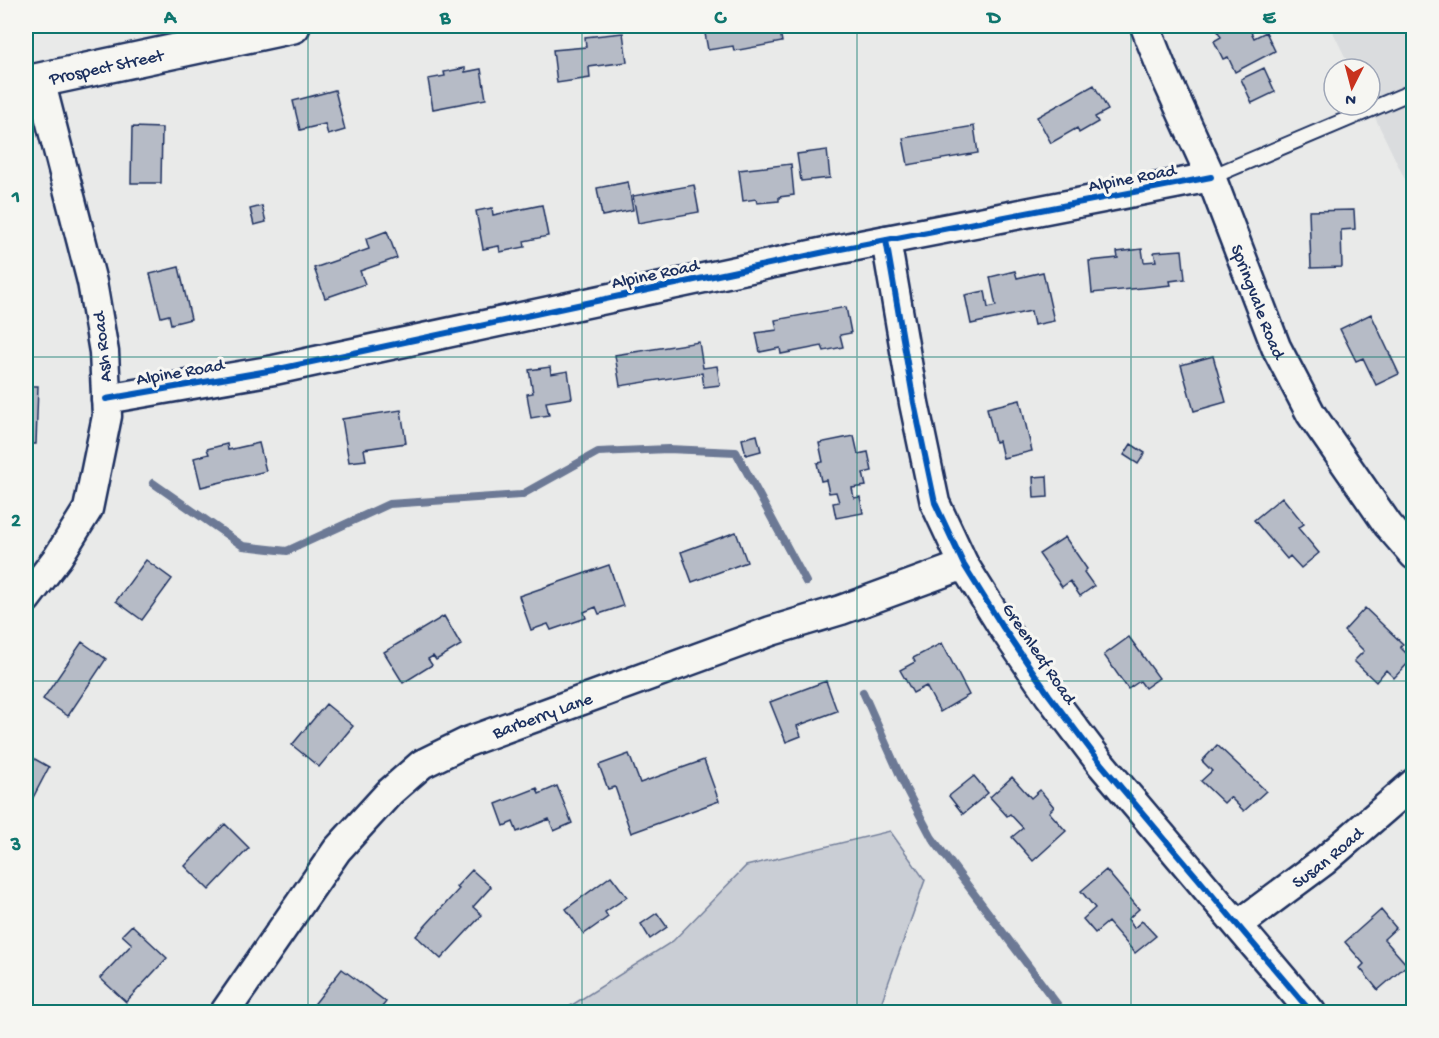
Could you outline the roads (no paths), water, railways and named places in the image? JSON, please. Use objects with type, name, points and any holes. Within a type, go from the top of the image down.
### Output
[{"type":"street","name":"Prospect Street","points":[[33,81],[293,26]]},
{"type":"street","name":"Springvale Road","points":[[1145,26],[1211,177],[1276,346],[1311,414],[1388,525],[1413,555]]},
{"type":"street","name":"Ash Road","points":[[26,599],[58,557],[88,508],[107,416],[104,352],[92,282],[33,81]]},
{"type":"street","name":"Alpine Road","points":[[106,399],[274,370],[886,240],[1211,177]]},
{"type":"street","name":"Greenleaf Road","points":[[886,240],[914,403],[935,502],[964,565],[1049,695],[1102,765],[1311,1012]]},
{"type":"street","name":"Barberry Lane","points":[[225,1012],[338,850],[390,792],[422,764],[466,742],[771,631],[841,610],[964,565]]},
{"type":"street","name":"Susan Road","points":[[1238,925],[1324,861],[1413,783]]},
{"type":"lane","name":"Alpine Road","points":[[1211,177],[1413,91]]},
{"type":"waterway","points":[[153,483],[243,546],[287,551],[389,504],[521,495],[598,452],[668,449],[736,452],[806,582]]},
{"type":"waterway","points":[[863,692],[906,789],[932,838],[1063,1012]]}]
